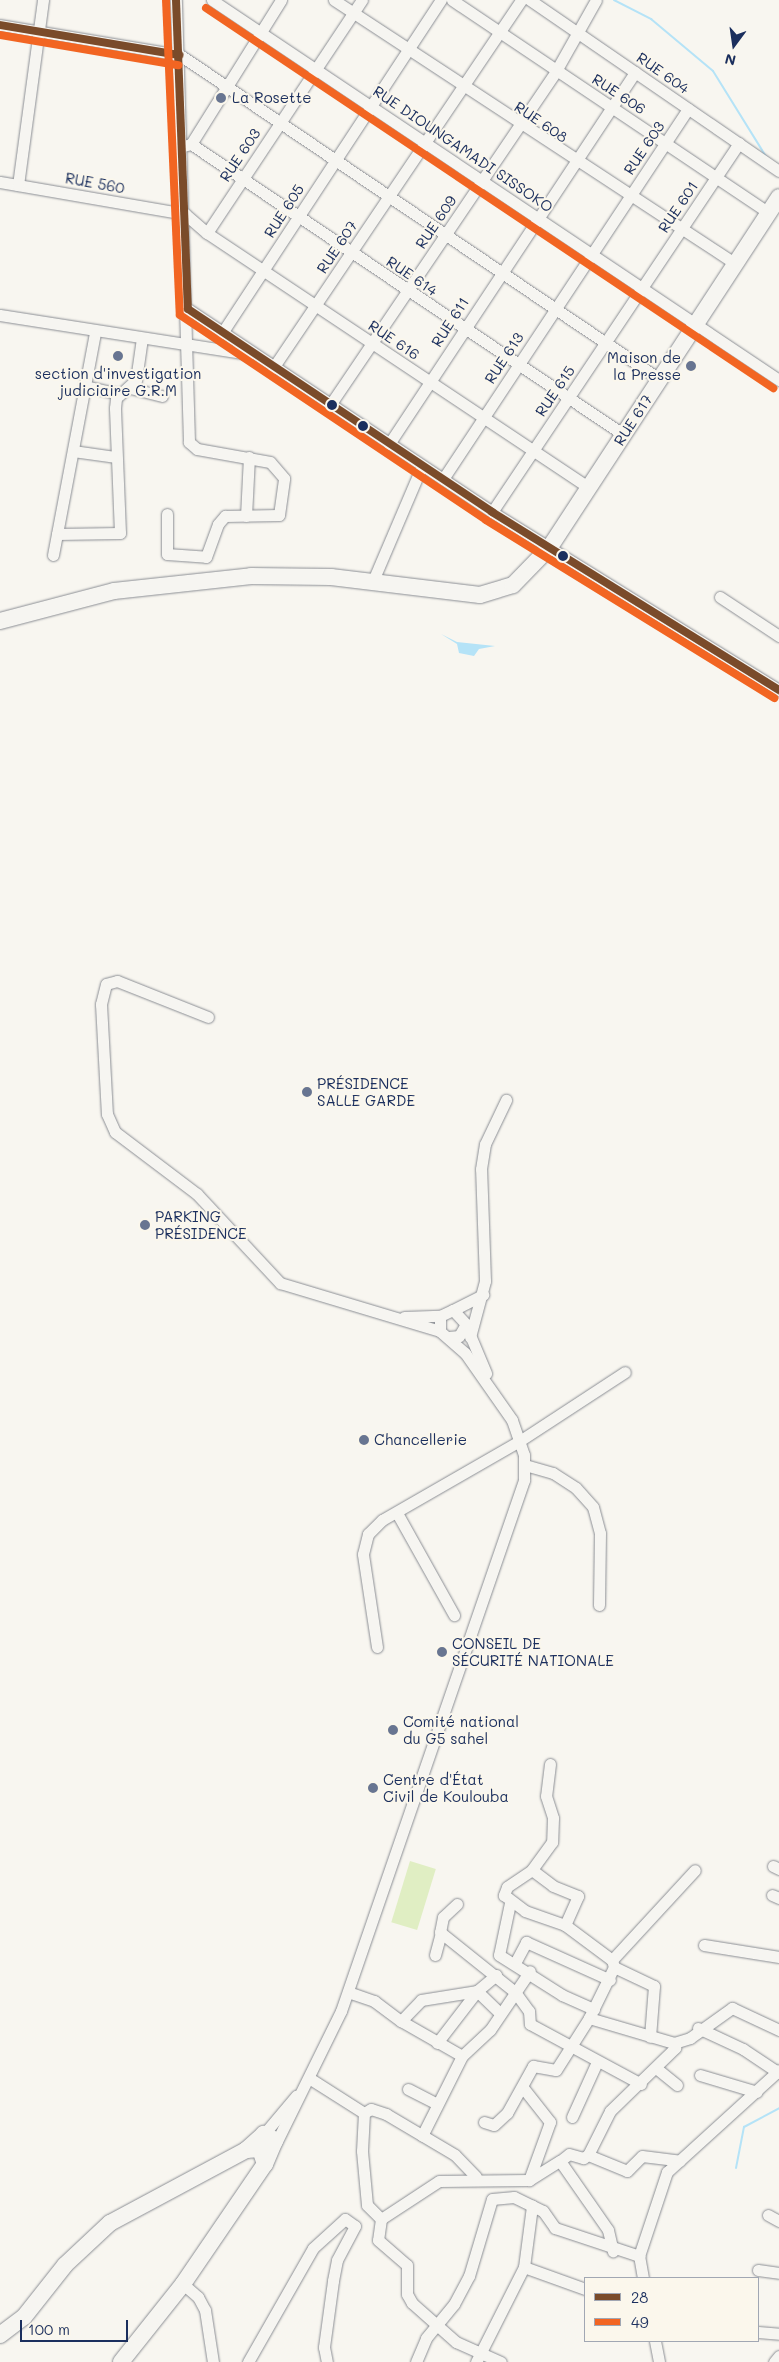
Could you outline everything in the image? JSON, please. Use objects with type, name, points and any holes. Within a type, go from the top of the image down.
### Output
[{"type":"highway","name":"RUE 617","points":[[0,621],[114,591],[171,584],[295,576],[480,596],[513,585],[550,547],[779,197]]},
{"type":"highway","points":[[0,2335],[24,2317],[65,2265],[110,2223],[270,2139]]},
{"type":"highway","points":[[121,2362],[183,2284],[265,2164],[270,2139]]},
{"type":"highway","points":[[246,2150],[260,2149],[265,2164]]},
{"type":"street","points":[[18,185],[43,0]]},
{"type":"street","points":[[167,514],[167,554],[206,557],[221,519],[279,515],[284,478],[276,465],[249,457],[197,449],[189,442],[189,344],[185,214],[187,145],[176,0]]},
{"type":"street","name":"RUE DIOUNGAMADI SISSOKO","points":[[212,0],[370,104],[779,380]]},
{"type":"street","points":[[187,145],[281,0]]},
{"type":"street","name":"RUE 608","points":[[334,0],[574,162],[682,228],[736,264]]},
{"type":"street","points":[[316,68],[362,0]]},
{"type":"street","points":[[370,104],[441,0]]},
{"type":"street","name":"RUE 606","points":[[452,0],[769,213]]},
{"type":"street","points":[[426,142],[521,0]]},
{"type":"street","name":"RUE 604","points":[[530,0],[578,31],[779,171]]},
{"type":"street","points":[[482,180],[556,70],[596,0]]},
{"type":"street","points":[[0,25],[180,55],[659,379]]},
{"type":"street","name":"RUE 603","points":[[206,233],[316,68]]},
{"type":"street","points":[[536,217],[635,72]]},
{"type":"street","name":"RUE 605","points":[[222,334],[370,104]]},
{"type":"street","name":"RUE 603","points":[[591,254],[688,109]]},
{"type":"street","name":"RUE 607","points":[[273,368],[426,142]]},
{"type":"street","name":"RUE 601","points":[[642,288],[739,143]]},
{"type":"street","name":"RUE 614","points":[[187,145],[624,435]]},
{"type":"street","name":"RUE 609","points":[[330,405],[482,180]]},
{"type":"street","name":"RUE 560","points":[[0,182],[185,214]]},
{"type":"street","name":"RUE 616","points":[[185,214],[206,233],[589,488]]},
{"type":"street","name":"RUE 611","points":[[389,444],[536,217]]},
{"type":"street","name":"RUE 613","points":[[443,479],[591,254]]},
{"type":"street","name":"RUE 615","points":[[492,512],[642,288]]},
{"type":"street","points":[[188,309],[222,334],[492,512],[779,690]]},
{"type":"street","points":[[1,318],[253,354]]},
{"type":"street","points":[[53,555],[95,332]]},
{"type":"street","points":[[57,534],[120,533],[115,457],[115,408],[120,394],[130,388],[138,373],[142,338]]},
{"type":"street","points":[[85,386],[120,394]]},
{"type":"street","points":[[130,388],[162,396]]},
{"type":"street","points":[[73,451],[115,457]]},
{"type":"street","points":[[246,516],[249,457]]},
{"type":"street","points":[[372,583],[422,466]]},
{"type":"street","points":[[720,597],[779,636]]},
{"type":"street","points":[[208,1017],[117,981],[106,984],[102,1004],[107,1114],[115,1132],[197,1194],[280,1283],[397,1317],[444,1334],[462,1333],[466,1324]]},
{"type":"street","points":[[470,1337],[484,1294],[481,1169],[485,1144],[506,1100]]},
{"type":"street","points":[[397,1317],[440,1316],[484,1294]]},
{"type":"street","points":[[270,2139],[307,2081],[348,1992],[520,1497],[525,1465],[521,1440],[496,1395],[466,1324],[453,1310]]},
{"type":"street","points":[[440,1316],[444,1334],[496,1395]]},
{"type":"street","points":[[377,1647],[364,1541],[382,1520],[521,1440],[624,1372]]},
{"type":"street","points":[[525,1465],[553,1474],[576,1488],[593,1507],[600,1533],[599,1604]]},
{"type":"street","points":[[397,1513],[454,1615]]},
{"type":"street","points":[[550,1764],[546,1796],[554,1831],[548,1853],[532,1870],[507,1887],[504,1895],[510,1903],[564,1925],[613,1964],[654,1986],[650,2038]]},
{"type":"street","points":[[532,1870],[553,1886],[578,1896],[564,1925]]},
{"type":"street","points":[[484,2122],[497,2123],[524,2089],[534,2066],[556,2070],[592,2014],[610,1980],[613,1964],[694,1870]]},
{"type":"street","points":[[510,1903],[498,1947],[500,1955],[530,1971],[592,2014],[650,2038],[674,2043],[690,2038],[698,2028],[732,2008],[779,2030]]},
{"type":"street","points":[[435,1954],[443,1917],[457,1904]]},
{"type":"street","points":[[441,1933],[514,1992],[529,2011],[530,2024],[640,2084]]},
{"type":"street","points":[[515,1963],[526,1942],[610,1980]]},
{"type":"street","points":[[704,1945],[779,1957]]},
{"type":"street","points":[[422,2136],[436,2103],[462,2056],[478,2044],[530,1971]]},
{"type":"street","points":[[438,2043],[477,1991],[496,1976]]},
{"type":"street","points":[[401,2021],[421,2000],[477,1991]]},
{"type":"street","points":[[477,1991],[500,2013]]},
{"type":"street","points":[[348,1992],[374,2001],[401,2021],[462,2056]]},
{"type":"street","points":[[643,2277],[639,2256],[667,2172],[779,2072],[698,2028]]},
{"type":"street","points":[[588,2155],[610,2111],[656,2068],[674,2043]]},
{"type":"street","points":[[572,2117],[597,2062]]},
{"type":"street","points":[[656,2068],[677,2085]]},
{"type":"street","points":[[700,2075],[758,2092]]},
{"type":"street","points":[[307,2081],[364,2113]]},
{"type":"street","points":[[408,2089],[436,2103]]},
{"type":"street","points":[[524,2089],[550,2122],[529,2180]]},
{"type":"street","points":[[364,2113],[371,2109],[386,2114],[455,2155],[476,2178]]},
{"type":"street","points":[[364,2113],[362,2151],[367,2205],[381,2219]]},
{"type":"street","points":[[501,2362],[480,2357],[456,2342],[437,2322],[412,2303],[407,2294],[407,2265],[378,2240],[381,2219],[439,2181],[476,2178],[529,2180],[560,2162],[569,2154],[588,2155],[625,2171],[642,2156],[680,2161]]},
{"type":"street","points":[[560,2162],[608,2230],[613,2251]]},
{"type":"street","points":[[416,2362],[437,2322],[454,2304],[470,2276],[492,2199],[514,2197],[543,2210],[555,2228],[613,2251],[639,2256]]},
{"type":"street","points":[[248,2362],[313,2248],[336,2223],[352,2220],[367,2205]]},
{"type":"street","points":[[480,2357],[524,2267],[532,2206]]},
{"type":"street","points":[[768,2215],[779,2221]]},
{"type":"street","points":[[327,2362],[327,2312],[338,2260],[353,2236],[352,2220]]},
{"type":"street","points":[[524,2267],[584,2290]]},
{"type":"street","points":[[758,2270],[779,2273]]},
{"type":"street","points":[[183,2284],[204,2310],[213,2362]]},
{"type":"street","points":[[759,2332],[779,2334]]},
{"type":"street","points":[[655,2342],[659,2362]]},
{"type":"street","points":[[774,2362],[779,2356]]},
{"type":"green space","points":[[410,1861],[436,1869],[417,1930],[391,1922]]},
{"type":"water","points":[[441,634],[457,642],[495,646],[479,649],[474,656],[459,653],[457,644]]},
{"type":"waterway","points":[[614,0],[651,19],[713,71],[767,158]]},
{"type":"waterway","points":[[736,2168],[744,2127],[779,2108]]},
{"type":"transit line","name":"49","points":[[166,0],[180,315],[486,520],[774,698]]},
{"type":"transit line","name":"28","points":[[176,0],[188,309]]},
{"type":"transit line","name":"49","points":[[206,8],[773,388]]},
{"type":"transit line","name":"28","points":[[0,25],[180,55]]},
{"type":"transit line","name":"49","points":[[0,35],[178,65]]},
{"type":"transit line","name":"28","points":[[188,309],[492,512],[779,690]]},
{"type":"place","name":"La Rosette","points":[[221,98]]},
{"type":"place","name":"section d'investigation judiciaire G.R.M","points":[[118,356]]},
{"type":"place","name":"Maison de la Presse","points":[[691,366]]},
{"type":"place","name":"PRÉSIDENCE SALLE GARDE","points":[[307,1092]]},
{"type":"place","name":"PARKING PRÉSIDENCE","points":[[145,1225]]},
{"type":"place","name":"Chancellerie","points":[[364,1440]]},
{"type":"place","name":"CONSEIL DE SÉCURITÉ NATIONALE","points":[[442,1652]]},
{"type":"place","name":"Comité national du G5 sahel","points":[[393,1730]]},
{"type":"place","name":"Centre d'État Civil de Koulouba","points":[[373,1788]]}]
